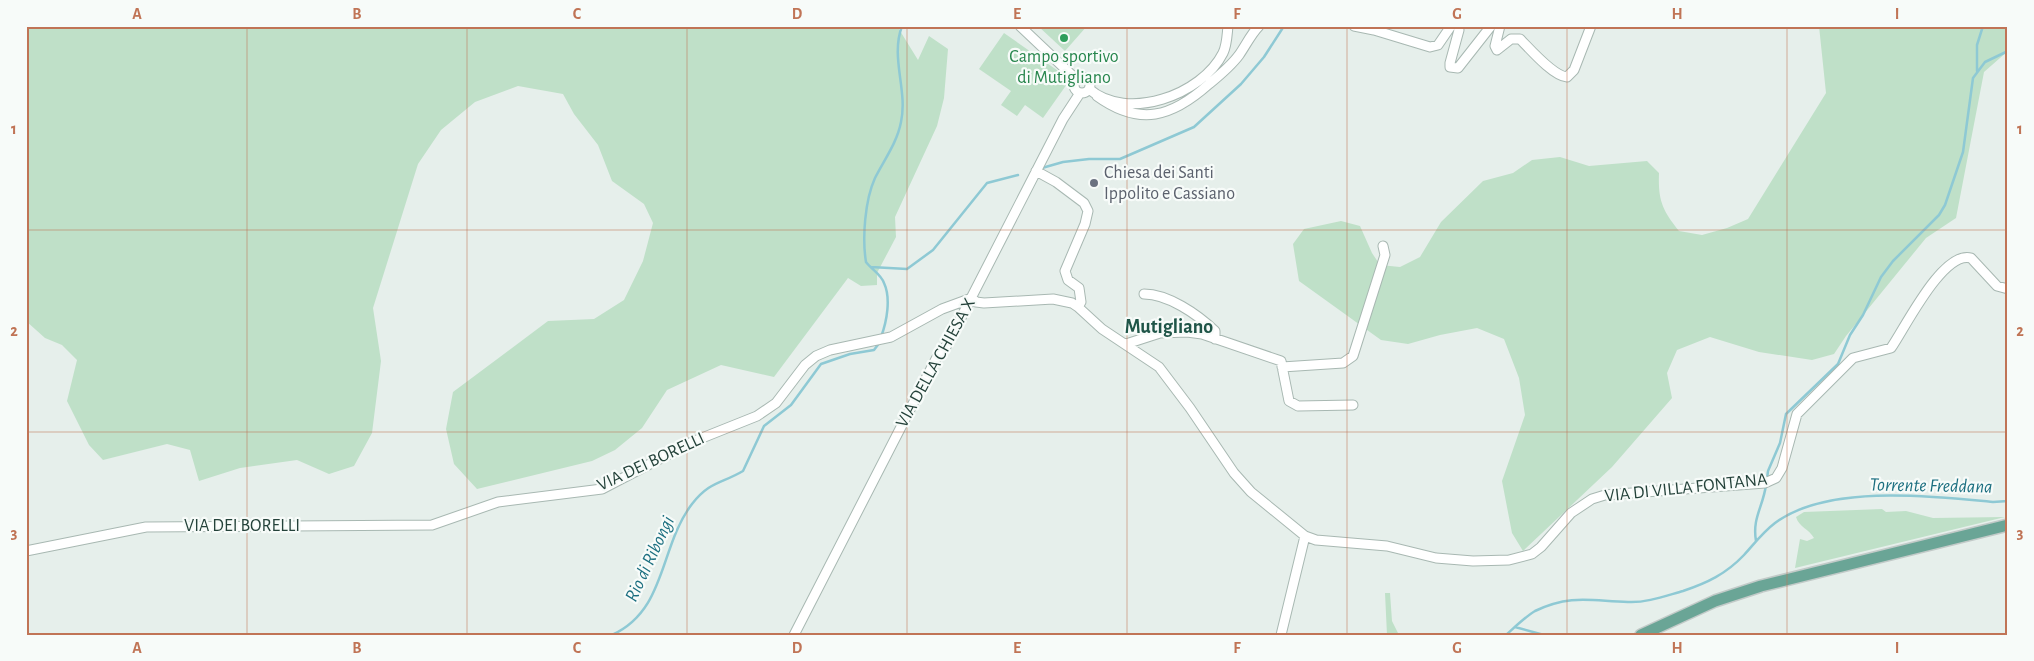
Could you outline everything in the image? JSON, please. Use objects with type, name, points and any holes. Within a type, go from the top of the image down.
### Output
[{"type":"main road","points":[[1640,635],[1715,601],[1761,586],[2008,525]]},
{"type":"street","points":[[1020,26],[1077,80],[1086,78],[1090,84],[1085,91],[1120,110],[1148,116],[1179,108],[1194,98],[1227,68],[1259,26]]},
{"type":"street","points":[[1097,96],[1118,101],[1158,101],[1185,91],[1218,61],[1224,51],[1228,26]]},
{"type":"street","points":[[1354,26],[1430,47],[1438,45],[1451,26]]},
{"type":"street","points":[[1458,26],[1459,30],[1450,64],[1450,68],[1454,69],[1458,68],[1491,26]]},
{"type":"street","points":[[1500,26],[1495,46],[1497,50],[1501,49],[1511,39],[1520,39],[1552,70],[1562,77],[1567,77],[1574,70],[1591,26]]},
{"type":"street","name":"VIA DELLA CHIESA X","points":[[794,635],[937,357],[947,346],[1063,119],[1085,91]]},
{"type":"street","points":[[1036,172],[1056,182],[1084,203],[1088,211],[1085,224],[1065,271],[1068,280],[1078,288],[1081,302],[1078,307]]},
{"type":"street","points":[[1282,366],[1343,363],[1352,356],[1385,255],[1383,246]]},
{"type":"street","name":"VIA DI VILLA FONTANA","points":[[972,298],[976,302],[984,303],[1053,299],[1072,303],[1078,307],[1098,325],[1149,359],[1167,376],[1234,473],[1251,492],[1305,536],[1316,540],[1387,546],[1436,558],[1473,561],[1509,560],[1532,554],[1542,547],[1571,513],[1592,499],[1605,495],[1767,483],[1776,478],[1782,468],[1797,414],[1853,358],[1891,348],[1912,312],[1951,264],[1961,258],[1972,258],[1997,286],[2008,289]]},
{"type":"street","points":[[1144,294],[1157,294],[1166,298],[1208,324],[1215,330],[1214,339]]},
{"type":"street","name":"VIA DEI BORELLI","points":[[26,551],[146,527],[432,525],[498,502],[602,489],[692,442],[757,416],[776,403],[804,366],[816,356],[830,350],[887,338],[942,309],[972,298]]},
{"type":"street","points":[[1126,344],[1169,332],[1202,334],[1281,361],[1289,401],[1298,406],[1353,405]]},
{"type":"street","points":[[1281,635],[1305,536]]},
{"type":"green space","points":[[26,26],[897,26],[918,60],[929,36],[948,49],[944,98],[937,126],[895,217],[896,237],[877,273],[877,285],[861,286],[848,278],[774,377],[721,365],[667,390],[642,428],[615,450],[592,461],[477,489],[454,464],[446,429],[453,392],[548,321],[594,319],[624,300],[643,261],[653,223],[644,204],[612,181],[598,145],[574,114],[563,94],[518,86],[475,102],[441,130],[418,164],[373,308],[381,361],[372,433],[354,466],[329,474],[297,460],[240,468],[199,481],[190,450],[167,444],[103,460],[89,445],[67,401],[77,360],[62,345],[45,338],[26,321]]},
{"type":"green space","name":"Campo sportivo di Mutigliano","points":[[1038,26],[1087,26],[1065,51]]},
{"type":"green space","points":[[1819,26],[2008,26],[2008,51],[1984,72],[1956,218],[1926,238],[1846,336],[1834,354],[1812,360],[1759,352],[1710,337],[1677,350],[1667,373],[1672,398],[1612,467],[1523,551],[1512,533],[1502,481],[1525,415],[1519,378],[1504,339],[1477,328],[1440,335],[1408,344],[1381,340],[1299,281],[1293,244],[1304,229],[1341,221],[1360,226],[1372,253],[1380,265],[1400,267],[1420,257],[1441,222],[1483,181],[1513,173],[1532,160],[1560,157],[1589,166],[1647,161],[1659,173],[1659,190],[1662,204],[1679,231],[1702,235],[1727,228],[1748,219],[1826,93]]},
{"type":"green space","points":[[1004,33],[1064,75],[1067,80],[1067,84],[1043,118],[1025,105],[1017,116],[1001,105],[1011,91],[979,69]]},
{"type":"green space","points":[[1882,509],[1886,512],[1906,511],[1933,518],[2005,517],[1795,568],[1800,539],[1807,541],[1814,538],[1799,523],[1796,517],[1804,512]]},
{"type":"green space","points":[[1385,593],[1390,593],[1392,621],[1399,635],[1387,635]]},
{"type":"waterway","name":"Rio di Ribongi","points":[[881,337],[888,302],[886,289],[883,280],[866,262],[864,231],[869,197],[875,178],[893,144],[901,122],[903,110],[898,50],[902,26]]},
{"type":"waterway","points":[[1042,168],[1063,162],[1089,159],[1120,159],[1194,127],[1241,84],[1264,57],[1284,26]]},
{"type":"waterway","points":[[1977,71],[1977,45],[1983,26]]},
{"type":"waterway","points":[[1767,479],[1768,471],[1780,443],[1786,414],[1838,364],[1850,335],[1863,315],[1881,277],[1893,261],[1939,215],[1945,205],[1963,152],[1973,78],[1985,62],[2008,51]]},
{"type":"waterway","points":[[871,267],[907,269],[933,250],[987,183],[1018,175]]},
{"type":"waterway","name":"Rio di Ribongi","points":[[612,635],[630,624],[643,610],[653,594],[681,521],[698,497],[710,487],[743,471],[764,426],[791,405],[821,364],[850,354],[874,350],[880,342]]},
{"type":"waterway","points":[[1756,541],[1755,526],[1766,485]]},
{"type":"waterway","name":"Torrente Freddana","points":[[1506,635],[1535,611],[1560,602],[1570,600],[1642,601],[1655,599],[1700,585],[1730,568],[1775,523],[1797,511],[1822,502],[1881,496],[1941,497],[1993,502],[2008,501]]},
{"type":"waterway","points":[[1515,627],[1544,635]]},
{"type":"place","name":"Campo sportivo di Mutigliano","points":[[1064,38]]},
{"type":"place","name":"Chiesa dei Santi Ippolito e Cassiano","points":[[1094,183]]},
{"type":"district","name":"Mutigliano","points":[[1169,327]]}]
